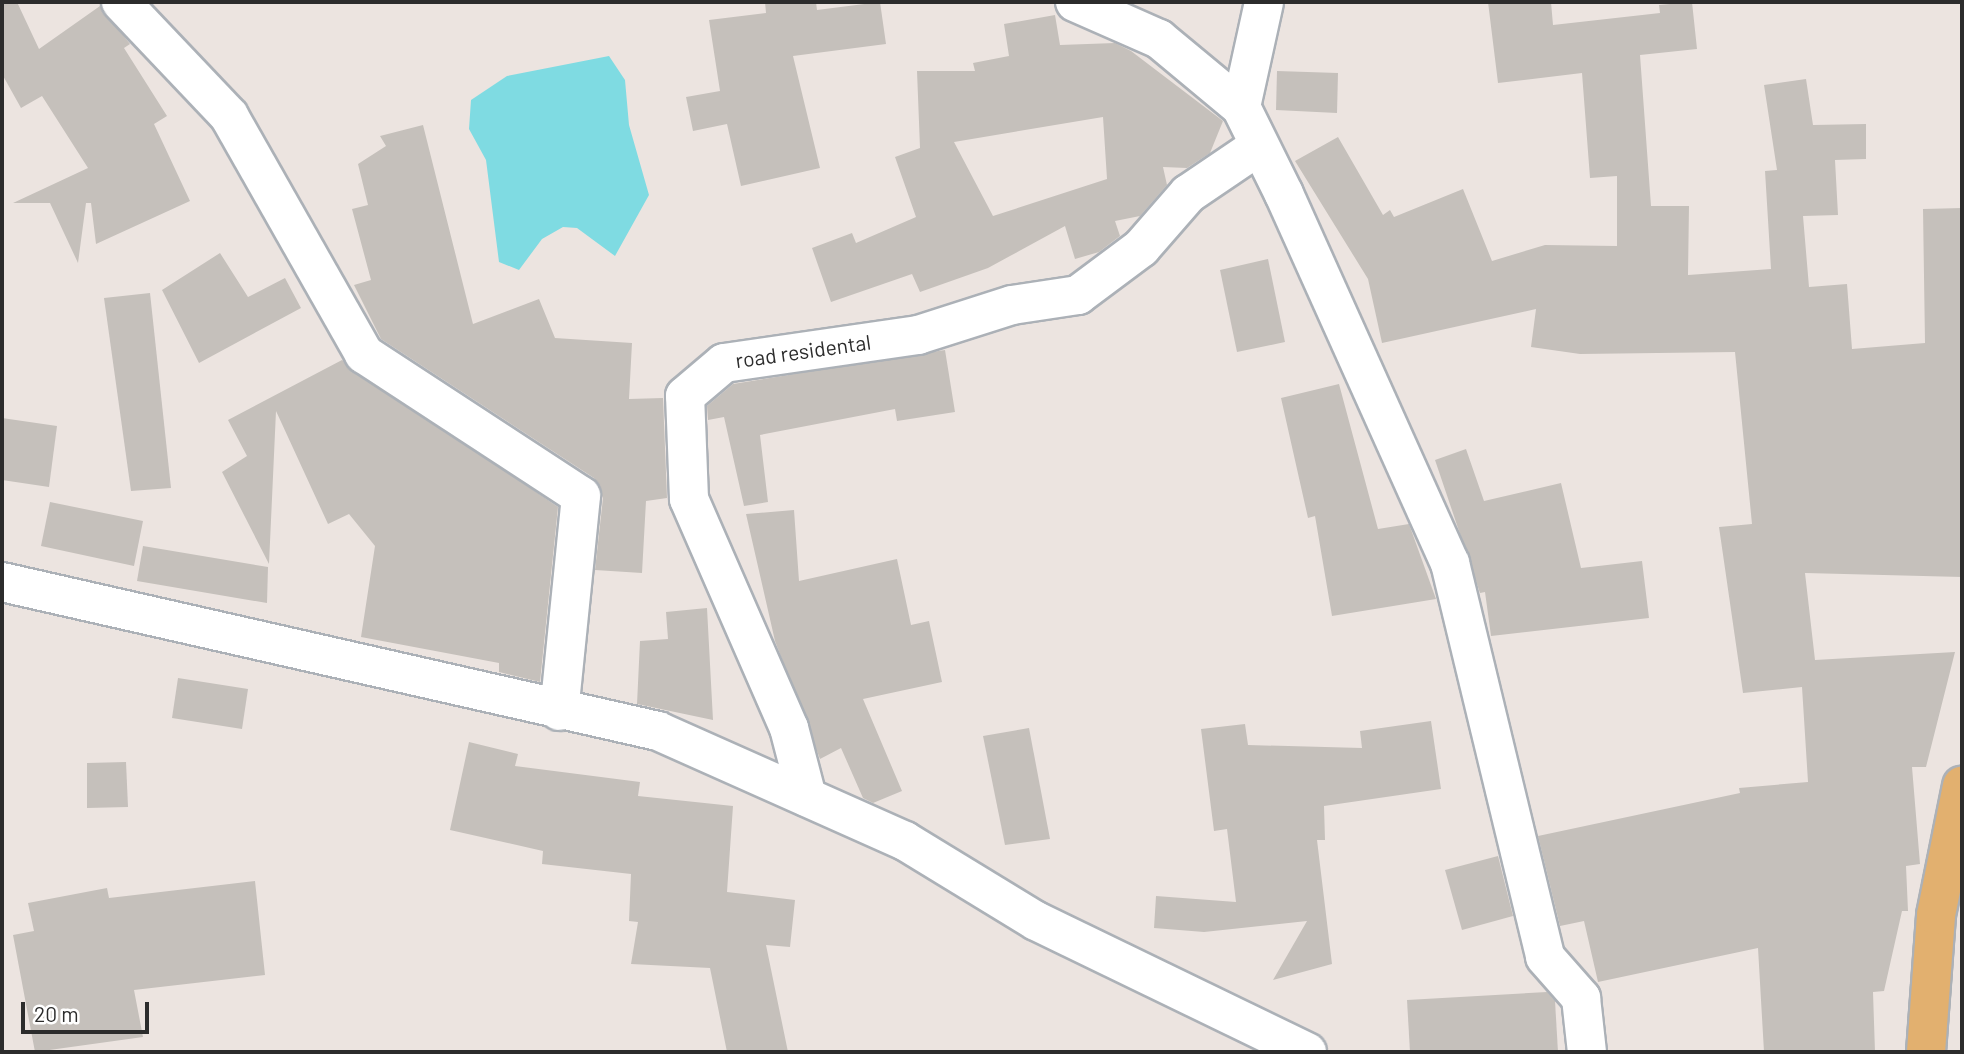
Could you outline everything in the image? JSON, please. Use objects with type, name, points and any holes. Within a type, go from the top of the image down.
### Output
[{"type":"main road","points":[[1926,1052],[1936,915],[1962,786]]},
{"type":"street","points":[[121,2],[229,116],[364,354],[581,496],[558,712]]},
{"type":"street","points":[[1076,2],[1159,39],[1241,107],[1256,148],[1284,194],[1450,563],[1545,957],[1581,999],[1587,1052]]},
{"type":"street","points":[[1241,107],[1264,2]]},
{"type":"street","name":"road residental","points":[[807,797],[784,715],[689,499],[685,396],[724,363],[918,335],[1012,305],[1078,295],[1141,248],[1188,194],[1256,148]]},
{"type":"street","points":[[2,582],[558,712],[658,731],[905,841],[1036,920],[1307,1052]]},
{"type":"water","points":[[609,56],[625,80],[629,125],[649,195],[615,256],[577,228],[563,227],[542,239],[519,270],[499,262],[486,160],[469,129],[471,100],[507,76]]},
{"type":"building","points":[[2,2],[17,2],[39,49],[100,6],[130,44],[124,48],[167,116],[154,124],[190,201],[96,244],[91,203],[86,203],[78,263],[50,203],[13,203],[88,168],[42,96],[21,108],[2,74]]},
{"type":"building","points":[[765,2],[816,2],[817,10],[880,2],[886,44],[793,56],[820,168],[741,186],[727,124],[693,131],[686,97],[720,91],[709,20],[766,13]]},
{"type":"building","points":[[1488,2],[1551,2],[1553,25],[1660,13],[1659,5],[1692,2],[1697,49],[1640,55],[1651,206],[1689,206],[1688,275],[1771,269],[1765,171],[1777,170],[1764,85],[1806,79],[1813,125],[1866,124],[1866,159],[1835,160],[1838,215],[1803,216],[1809,287],[1847,284],[1852,349],[1925,343],[1923,209],[1962,208],[1962,577],[1805,573],[1815,660],[1955,652],[1926,767],[1912,767],[1920,864],[1906,866],[1908,911],[1902,911],[1884,991],[1873,992],[1875,1052],[1764,1052],[1758,948],[1598,982],[1584,921],[1560,926],[1538,836],[1740,793],[1739,788],[1808,782],[1802,687],[1743,693],[1719,527],[1752,524],[1735,352],[1580,354],[1531,347],[1536,309],[1382,343],[1368,279],[1295,161],[1338,137],[1383,215],[1390,210],[1394,217],[1463,189],[1492,261],[1545,245],[1617,246],[1617,176],[1590,178],[1582,73],[1498,83]]},
{"type":"building","points":[[1055,15],[1060,45],[1115,43],[1131,51],[1223,121],[1210,153],[1187,168],[1163,167],[1167,185],[1140,216],[1115,221],[1120,236],[1099,252],[1075,259],[1065,226],[988,268],[920,292],[912,274],[831,302],[812,248],[852,233],[856,243],[916,217],[895,157],[920,148],[917,71],[975,71],[973,63],[1009,56],[1004,24]],"holes":[[[1103,117],[1107,179],[993,216],[954,142]]]},
{"type":"building","points":[[1277,71],[1338,73],[1337,113],[1276,110]]},
{"type":"building","points":[[423,125],[473,324],[539,299],[555,338],[632,343],[629,399],[663,398],[667,498],[646,501],[642,573],[595,570],[603,498],[594,478],[381,339],[354,285],[371,280],[352,209],[368,205],[358,164],[386,146],[380,136]]},
{"type":"building","points":[[220,253],[248,297],[285,278],[301,308],[199,363],[162,290]]},
{"type":"building","points":[[1268,259],[1285,342],[1237,352],[1220,270]]},
{"type":"building","points":[[150,293],[171,488],[131,491],[104,298]]},
{"type":"building","points":[[945,350],[955,412],[897,421],[895,409],[760,435],[768,502],[744,506],[724,417],[708,420],[707,406],[733,384]]},
{"type":"building","points":[[342,360],[558,507],[540,682],[499,672],[499,663],[361,637],[375,546],[349,514],[328,524],[276,411],[269,564],[222,472],[247,456],[228,420]]},
{"type":"building","points":[[1339,384],[1378,529],[1409,524],[1436,599],[1332,616],[1315,516],[1308,518],[1281,398]]},
{"type":"building","points":[[2,418],[57,426],[49,487],[2,480]]},
{"type":"building","points":[[1466,449],[1484,501],[1561,483],[1581,568],[1642,561],[1649,618],[1491,636],[1485,592],[1480,593],[1435,460]]},
{"type":"building","points":[[50,502],[143,521],[134,566],[41,546]]},
{"type":"building","points":[[794,510],[799,581],[897,559],[911,625],[929,621],[942,682],[863,699],[902,791],[873,803],[863,798],[841,748],[820,759],[775,641],[746,514]]},
{"type":"building","points":[[143,546],[268,567],[267,603],[137,581]]},
{"type":"building","points":[[707,608],[713,720],[637,704],[640,641],[668,639],[666,612]]},
{"type":"building","points":[[178,678],[248,689],[242,729],[172,718]]},
{"type":"building","points":[[1431,721],[1441,789],[1324,806],[1325,840],[1317,840],[1332,964],[1273,980],[1307,921],[1204,932],[1154,928],[1156,896],[1236,902],[1227,829],[1214,831],[1201,729],[1245,724],[1248,745],[1362,748],[1360,731]]},
{"type":"building","points":[[1029,728],[1050,839],[1005,845],[983,736]]},
{"type":"building","points":[[469,742],[518,754],[515,766],[640,782],[638,796],[733,806],[727,892],[795,900],[790,947],[766,945],[788,1052],[727,1052],[710,968],[631,964],[638,922],[629,921],[631,874],[542,864],[543,851],[450,830]]},
{"type":"building","points":[[126,762],[128,807],[87,808],[87,763]]},
{"type":"building","points":[[1498,856],[1513,916],[1462,930],[1445,870]]},
{"type":"building","points":[[255,881],[265,975],[134,990],[143,1037],[35,1052],[13,935],[34,931],[28,903],[107,888],[109,898]]},
{"type":"building","points":[[1547,992],[1555,1001],[1558,1052],[1410,1052],[1407,1000]]}]
